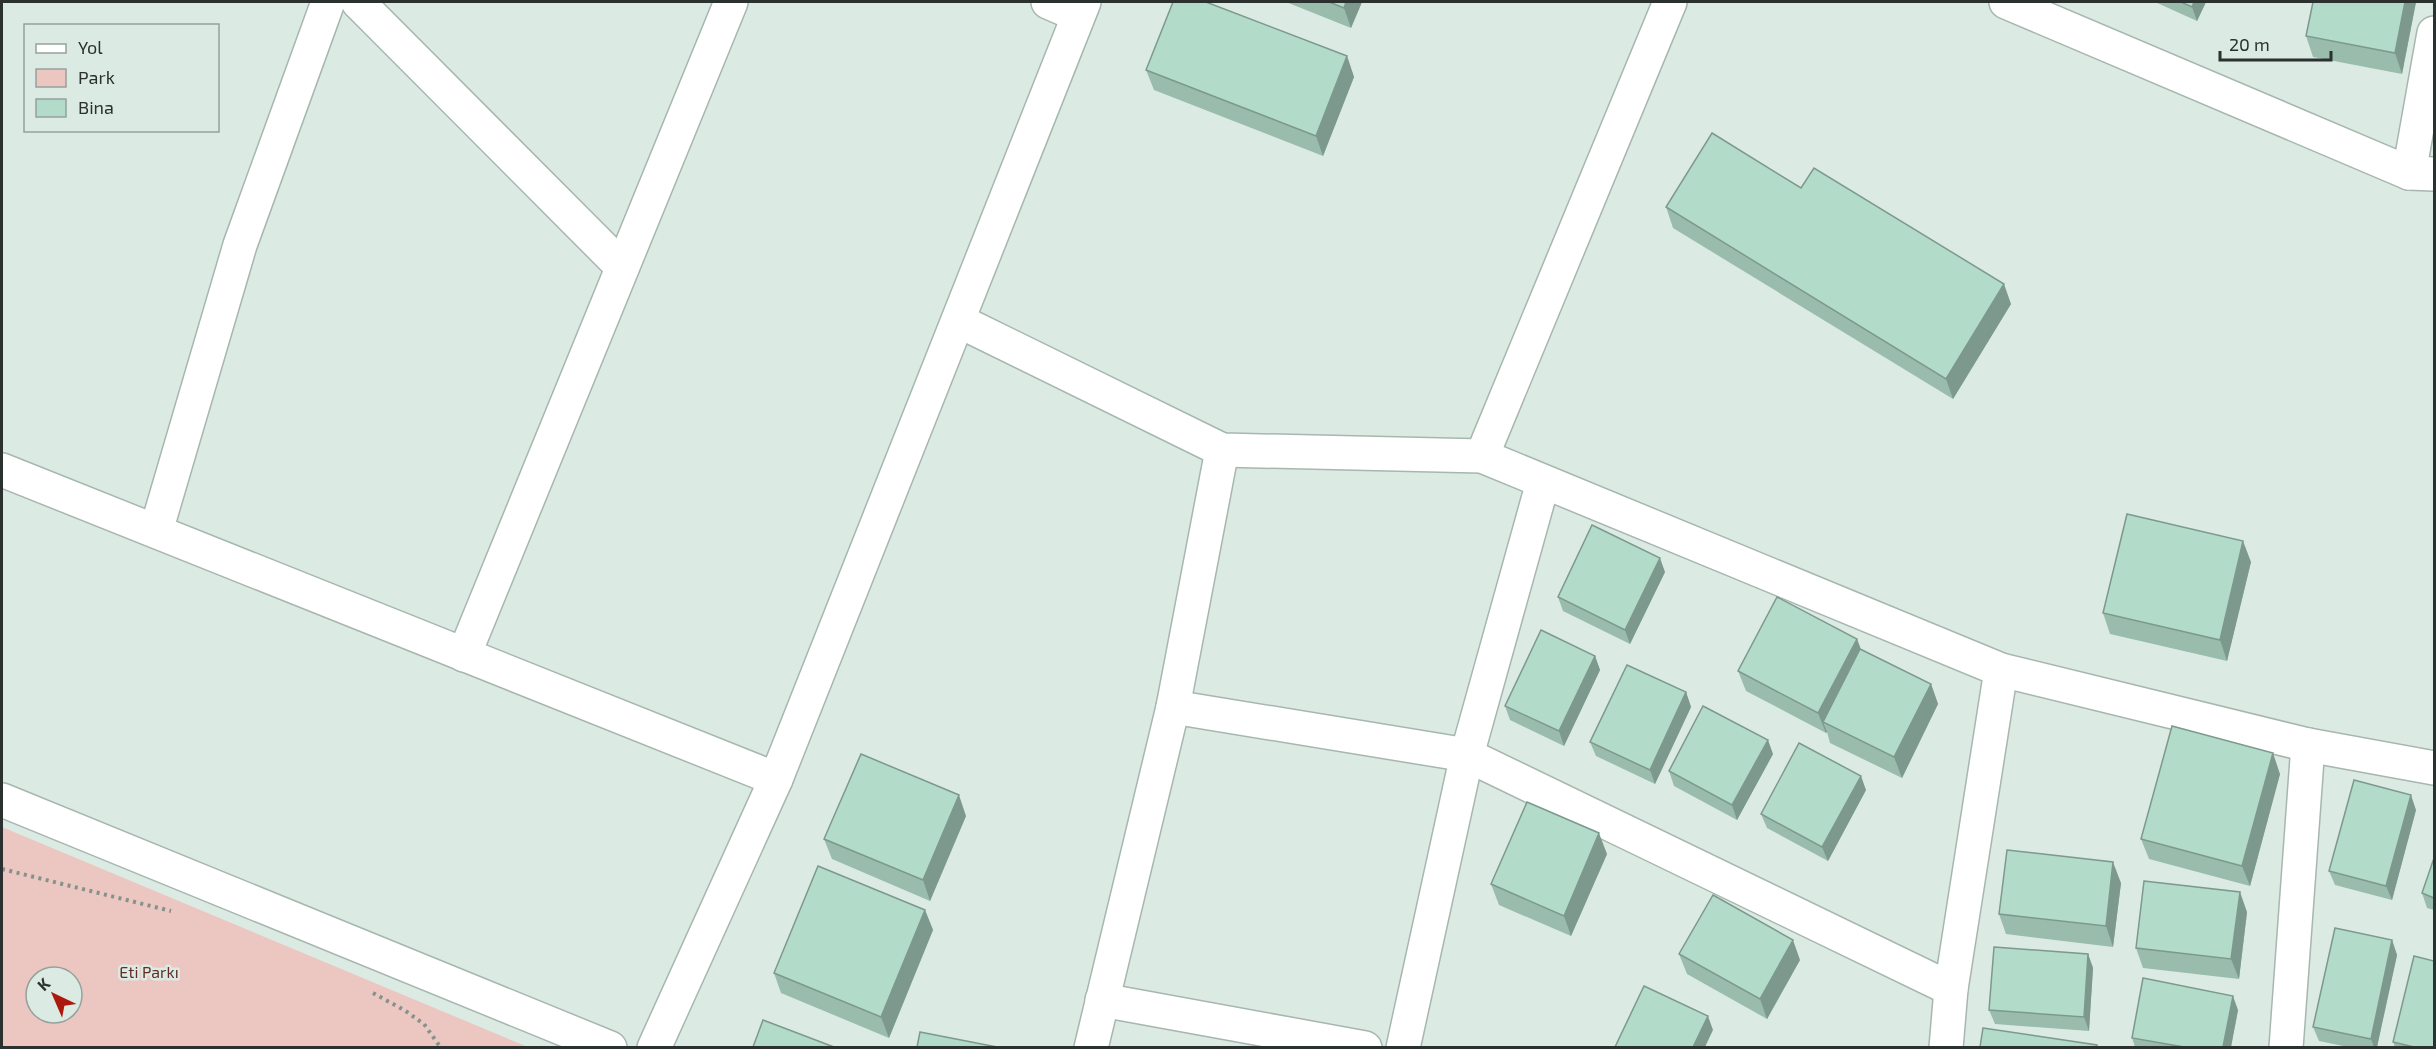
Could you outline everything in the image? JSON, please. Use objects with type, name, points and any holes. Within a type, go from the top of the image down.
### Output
[{"type":"street","points":[[156,531],[240,245],[328,2]]},
{"type":"street","points":[[358,2],[622,267]]},
{"type":"street","points":[[464,655],[731,2]]},
{"type":"street","points":[[654,1047],[776,779],[1081,8],[1048,2]]},
{"type":"street","points":[[1482,456],[1670,2]]},
{"type":"street","points":[[2006,2],[2422,173],[2434,33]]},
{"type":"street","points":[[959,321],[1222,450],[1482,456],[2001,670],[2308,745],[2434,768]]},
{"type":"street","points":[[1091,1047],[1173,707],[1222,450]]},
{"type":"street","points":[[2,470],[776,779]]},
{"type":"street","points":[[1403,1047],[1467,755],[1543,482]]},
{"type":"street","points":[[1946,1047],[1951,989],[2001,670]]},
{"type":"street","points":[[1173,707],[1467,755],[1951,989]]},
{"type":"street","points":[[2286,1047],[2308,745]]},
{"type":"street","points":[[2,800],[609,1047]]},
{"type":"street","points":[[1102,1000],[1365,1047]]},
{"type":"path","points":[[2,869],[179,914]]},
{"type":"path","points":[[369,991],[424,1024],[441,1047]]},
{"type":"green space","name":"Eti Parkı","points":[[2,827],[528,1047],[2,1047]]},
{"type":"building","points":[[1173,2],[1206,2],[1347,56],[1316,136],[1146,70]]},
{"type":"building","points":[[1329,2],[1346,2],[1344,8]]},
{"type":"building","points":[[2181,2],[2194,2],[2192,7]]},
{"type":"building","points":[[2313,2],[2405,2],[2395,53],[2306,36]]},
{"type":"building","points":[[1712,133],[1801,188],[1814,168],[2004,284],[1946,379],[1666,207]]},
{"type":"building","points":[[2127,514],[2243,541],[2220,640],[2103,613]]},
{"type":"building","points":[[1592,525],[1660,558],[1625,630],[1558,597]]},
{"type":"building","points":[[1777,597],[1857,639],[1818,713],[1738,671]]},
{"type":"building","points":[[1541,630],[1595,656],[1559,731],[1505,706]]},
{"type":"building","points":[[1860,649],[1931,684],[1894,757],[1823,722]]},
{"type":"building","points":[[1627,665],[1686,692],[1650,770],[1590,742]]},
{"type":"building","points":[[1703,706],[1768,740],[1732,805],[1669,771]]},
{"type":"building","points":[[2172,726],[2273,753],[2242,866],[2141,839]]},
{"type":"building","points":[[1799,743],[1861,776],[1822,847],[1761,814]]},
{"type":"building","points":[[861,754],[959,795],[923,880],[824,839]]},
{"type":"building","points":[[2354,780],[2411,795],[2386,886],[2329,871]]},
{"type":"building","points":[[1527,802],[1599,833],[1564,916],[1491,884]]},
{"type":"building","points":[[2007,850],[2113,862],[2106,926],[1999,914]]},
{"type":"building","points":[[2434,858],[2434,898],[2422,893]]},
{"type":"building","points":[[818,866],[925,910],[881,1017],[774,973]]},
{"type":"building","points":[[2144,881],[2240,892],[2231,959],[2136,948]]},
{"type":"building","points":[[1713,895],[1793,940],[1760,999],[1679,954]]},
{"type":"building","points":[[2335,928],[2392,940],[2371,1039],[2313,1027]]},
{"type":"building","points":[[1994,947],[2088,954],[2084,1017],[1989,1010]]},
{"type":"building","points":[[2414,956],[2434,961],[2434,1047],[2414,1047],[2393,1042]]},
{"type":"building","points":[[2143,978],[2233,996],[2223,1047],[2184,1047],[2132,1038]]},
{"type":"building","points":[[1644,986],[1708,1016],[1693,1047],[1615,1047]]},
{"type":"building","points":[[763,1020],[834,1047],[753,1047]]},
{"type":"building","points":[[1983,1028],[2097,1045],[2097,1047],[1980,1047]]},
{"type":"building","points":[[920,1032],[997,1047],[917,1047]]}]
